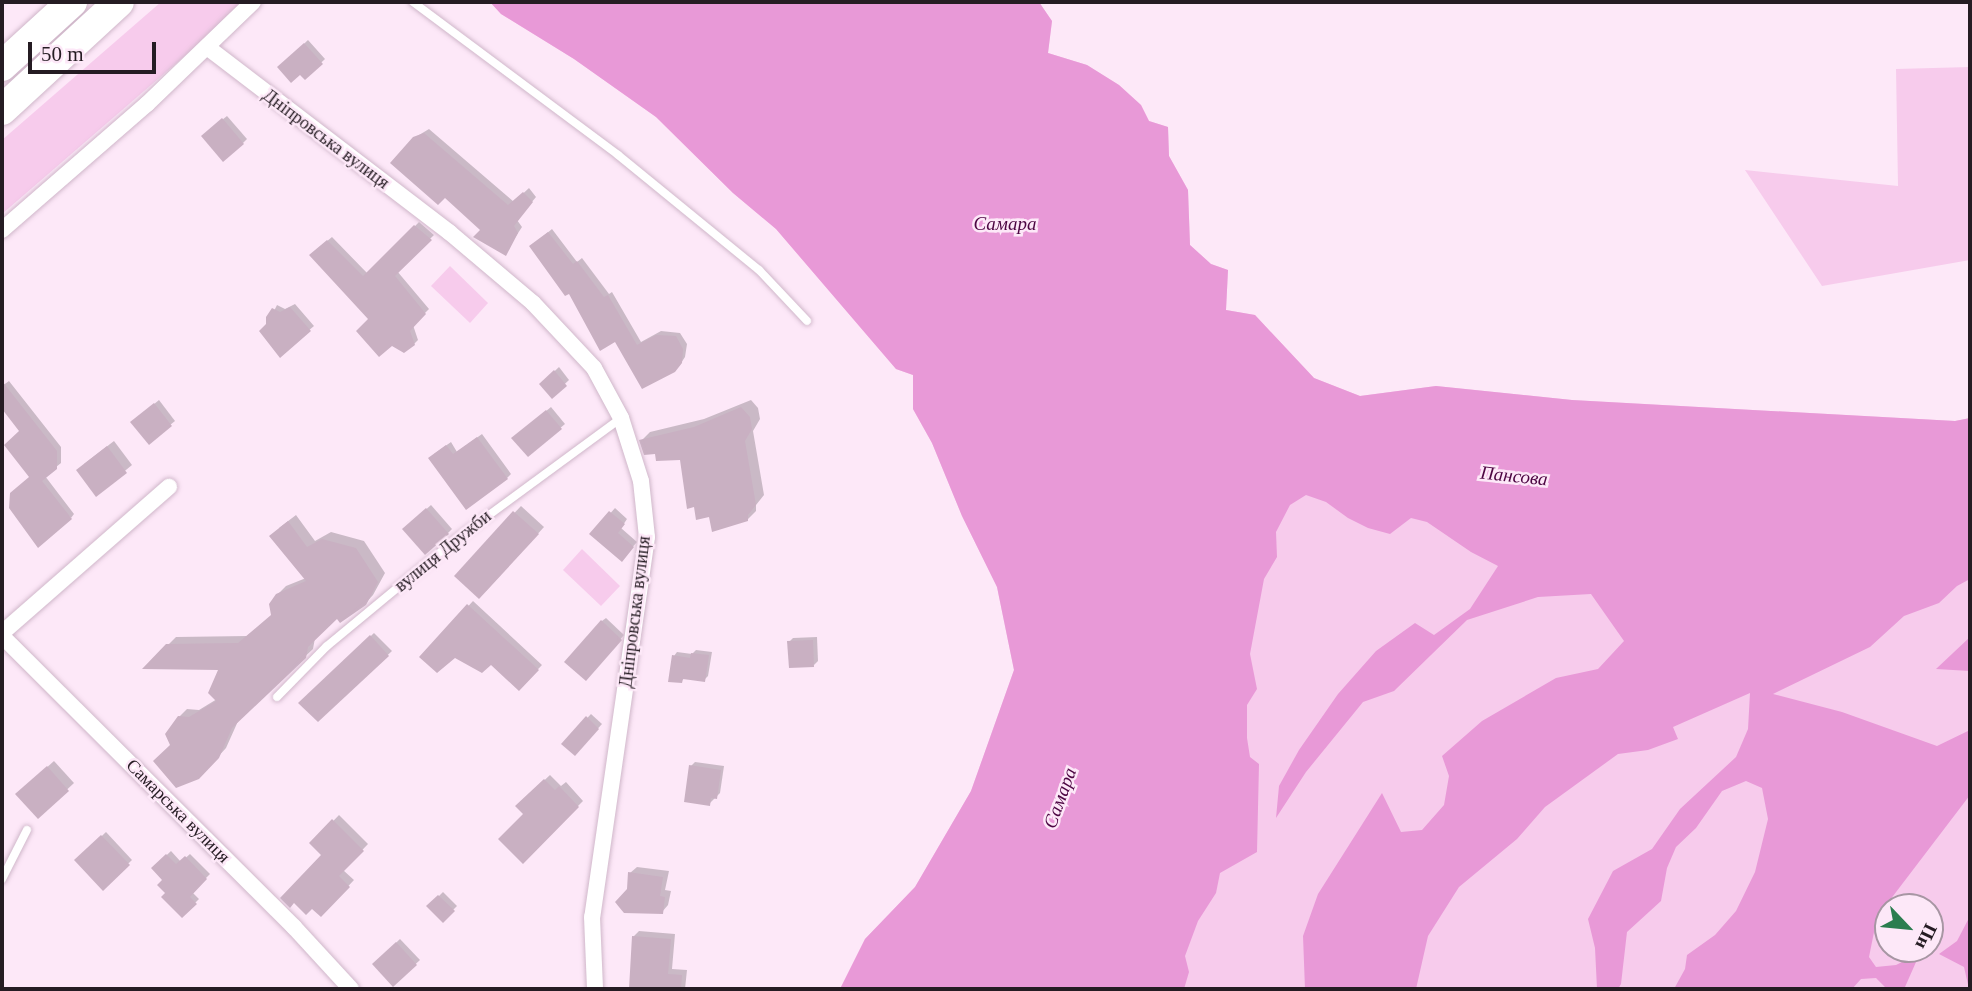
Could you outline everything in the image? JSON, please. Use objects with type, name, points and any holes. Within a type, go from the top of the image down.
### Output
[{"type":"highway","points":[[2,66],[72,2]]},
{"type":"highway","points":[[2,110],[119,2]]},
{"type":"street","points":[[2,230],[207,47],[253,2]]},
{"type":"street","name":"Дніпровська вулиця","points":[[207,47],[449,232],[533,303],[594,368],[621,418],[641,481],[647,537],[592,916],[595,989]]},
{"type":"street","name":"Самарська вулиця","points":[[169,487],[2,634],[294,926],[351,989]]},
{"type":"lane","points":[[413,2],[648,180],[759,270],[807,321]]},
{"type":"lane","name":"вулиця Дружби","points":[[277,697],[327,646],[446,547],[621,418]]},
{"type":"lane","points":[[2,879],[27,830]]},
{"type":"shaded area","points":[[161,2],[242,2],[225,21],[2,214],[2,140]]},
{"type":"shaded area","name":"Самара","points":[[490,2],[1039,2],[1052,21],[1048,53],[1087,65],[1119,85],[1141,105],[1149,121],[1168,127],[1169,156],[1188,190],[1190,245],[1211,264],[1228,270],[1226,310],[1255,315],[1314,378],[1360,396],[1436,386],[1572,400],[1955,421],[1970,418],[1970,989],[840,989],[865,939],[915,887],[971,791],[1014,670],[997,587],[962,516],[932,443],[913,409],[913,375],[896,369],[776,229],[733,193],[656,117],[574,59],[501,14]]},
{"type":"shaded area","points":[[1970,67],[1970,260],[1822,286],[1745,170],[1898,186],[1896,69]]},
{"type":"shaded area","points":[[450,266],[488,303],[470,323],[431,286]]},
{"type":"shaded area","points":[[582,549],[620,586],[601,606],[563,570]]},
{"type":"water","name":"Самара","points":[[490,2],[1039,2],[1052,21],[1048,53],[1087,65],[1119,85],[1141,105],[1149,121],[1168,127],[1169,156],[1188,190],[1190,245],[1211,264],[1228,270],[1226,310],[1255,315],[1314,378],[1360,396],[1436,386],[1572,400],[1955,421],[1970,418],[1970,579],[1957,586],[1939,603],[1904,616],[1870,647],[1773,694],[1842,712],[1937,746],[1970,730],[1970,795],[1895,893],[1874,893],[1874,932],[1869,957],[1876,967],[1916,963],[1905,987],[1887,989],[1876,978],[1861,979],[1852,989],[1674,989],[1685,969],[1687,955],[1715,935],[1736,911],[1755,872],[1768,819],[1762,788],[1746,781],[1722,791],[1696,828],[1676,847],[1667,868],[1661,901],[1627,932],[1621,984],[1618,989],[1597,989],[1595,948],[1588,919],[1613,871],[1652,849],[1680,809],[1736,757],[1748,729],[1750,693],[1673,727],[1678,739],[1648,750],[1618,754],[1545,807],[1517,839],[1459,887],[1428,936],[1416,989],[1305,989],[1303,936],[1318,894],[1382,793],[1401,832],[1422,830],[1444,805],[1449,776],[1442,756],[1482,721],[1556,678],[1598,669],[1624,641],[1591,594],[1538,597],[1467,620],[1394,691],[1363,702],[1306,772],[1276,818],[1279,786],[1299,750],[1338,694],[1376,651],[1415,623],[1434,635],[1470,609],[1498,566],[1471,552],[1427,522],[1411,518],[1390,534],[1368,528],[1326,502],[1306,495],[1290,505],[1276,532],[1277,557],[1264,579],[1250,654],[1257,689],[1247,705],[1247,738],[1250,757],[1259,764],[1257,852],[1220,873],[1216,893],[1198,921],[1185,956],[1189,972],[1184,989],[840,989],[865,939],[915,887],[971,791],[1014,670],[997,587],[962,516],[932,443],[913,409],[913,375],[896,369],[776,229],[733,193],[656,117],[574,59],[501,14]]},
{"type":"water","points":[[1970,637],[1970,671],[1936,669]]},
{"type":"water","points":[[1970,916],[1970,989],[1964,967],[1944,957],[1944,950],[1957,941]]},
{"type":"building","points":[[304,43],[323,64],[305,80],[300,75],[291,83],[277,67]]},
{"type":"building","points":[[222,118],[244,144],[223,162],[201,136]]},
{"type":"building","points":[[424,133],[508,205],[523,192],[533,202],[514,226],[518,233],[506,256],[473,237],[480,230],[445,198],[438,205],[390,163],[413,137]]},
{"type":"building","points":[[414,225],[432,240],[395,276],[426,314],[410,331],[415,345],[404,353],[392,346],[379,357],[356,331],[368,319],[309,255],[327,240],[363,276]]},
{"type":"building","points":[[548,232],[573,264],[577,261],[604,297],[608,295],[637,345],[656,335],[676,336],[683,349],[682,363],[675,372],[642,389],[615,342],[600,351],[569,294],[565,296],[529,246]]},
{"type":"building","points":[[290,307],[311,331],[280,358],[259,331],[266,324],[266,317],[272,308],[280,312]]},
{"type":"building","points":[[554,370],[567,386],[552,399],[539,384]]},
{"type":"building","points":[[2,381],[57,451],[57,469],[42,481],[72,519],[38,548],[9,508],[10,493],[29,477],[4,445],[19,431],[2,409]]},
{"type":"building","points":[[154,403],[172,426],[149,445],[130,422]]},
{"type":"building","points":[[741,407],[750,417],[752,429],[745,441],[756,505],[748,515],[748,521],[712,532],[709,517],[696,520],[694,507],[687,509],[680,460],[656,461],[655,454],[644,455],[639,440],[694,427]]},
{"type":"building","points":[[546,410],[562,429],[528,457],[511,438]]},
{"type":"building","points":[[477,437],[508,479],[466,510],[428,458],[446,445],[453,454]]},
{"type":"building","points":[[107,446],[127,473],[96,497],[76,470]]},
{"type":"building","points":[[426,508],[449,534],[425,555],[402,529]]},
{"type":"building","points":[[513,511],[539,534],[479,599],[454,576]]},
{"type":"building","points":[[609,511],[625,524],[618,533],[634,547],[622,562],[589,534]]},
{"type":"building","points":[[288,521],[307,547],[322,539],[356,548],[378,582],[366,605],[340,623],[337,619],[308,647],[306,658],[232,728],[219,758],[199,779],[176,788],[153,761],[170,745],[165,734],[178,716],[189,717],[216,701],[208,693],[218,670],[142,669],[166,644],[238,643],[271,615],[269,604],[276,594],[306,581],[269,536]]},
{"type":"building","points":[[467,604],[539,670],[519,691],[491,665],[482,673],[455,658],[437,673],[419,657]]},
{"type":"building","points":[[601,620],[622,640],[586,681],[564,662]]},
{"type":"building","points":[[370,635],[389,656],[318,722],[298,703]]},
{"type":"building","points":[[813,640],[814,667],[789,668],[787,641]]},
{"type":"building","points":[[691,653],[709,655],[705,682],[683,679],[682,683],[668,682],[672,655],[690,658]]},
{"type":"building","points":[[586,716],[599,729],[575,756],[561,744]]},
{"type":"building","points":[[689,765],[721,770],[717,799],[711,798],[710,806],[684,802]]},
{"type":"building","points":[[47,766],[69,791],[38,819],[15,794]]},
{"type":"building","points":[[544,779],[555,790],[559,786],[579,807],[523,864],[498,839],[523,814],[515,806]]},
{"type":"building","points":[[332,819],[364,851],[339,876],[350,887],[321,917],[312,909],[306,915],[294,903],[290,908],[280,898],[321,855],[309,843]]},
{"type":"building","points":[[101,835],[130,865],[103,891],[74,860]]},
{"type":"building","points":[[166,854],[176,864],[185,856],[207,879],[190,897],[197,904],[182,918],[161,897],[165,893],[157,885],[162,880],[151,868]]},
{"type":"building","points":[[628,872],[663,877],[660,896],[665,897],[663,914],[624,913],[619,907],[615,902],[627,889]]},
{"type":"building","points":[[438,895],[455,911],[443,923],[426,906]]},
{"type":"building","points":[[632,936],[671,939],[668,974],[682,975],[681,989],[629,989]]},
{"type":"building","points":[[396,942],[417,965],[393,987],[372,964]]},
{"type":"water label","name":"Пансова","points":[[1514,476]]}]
